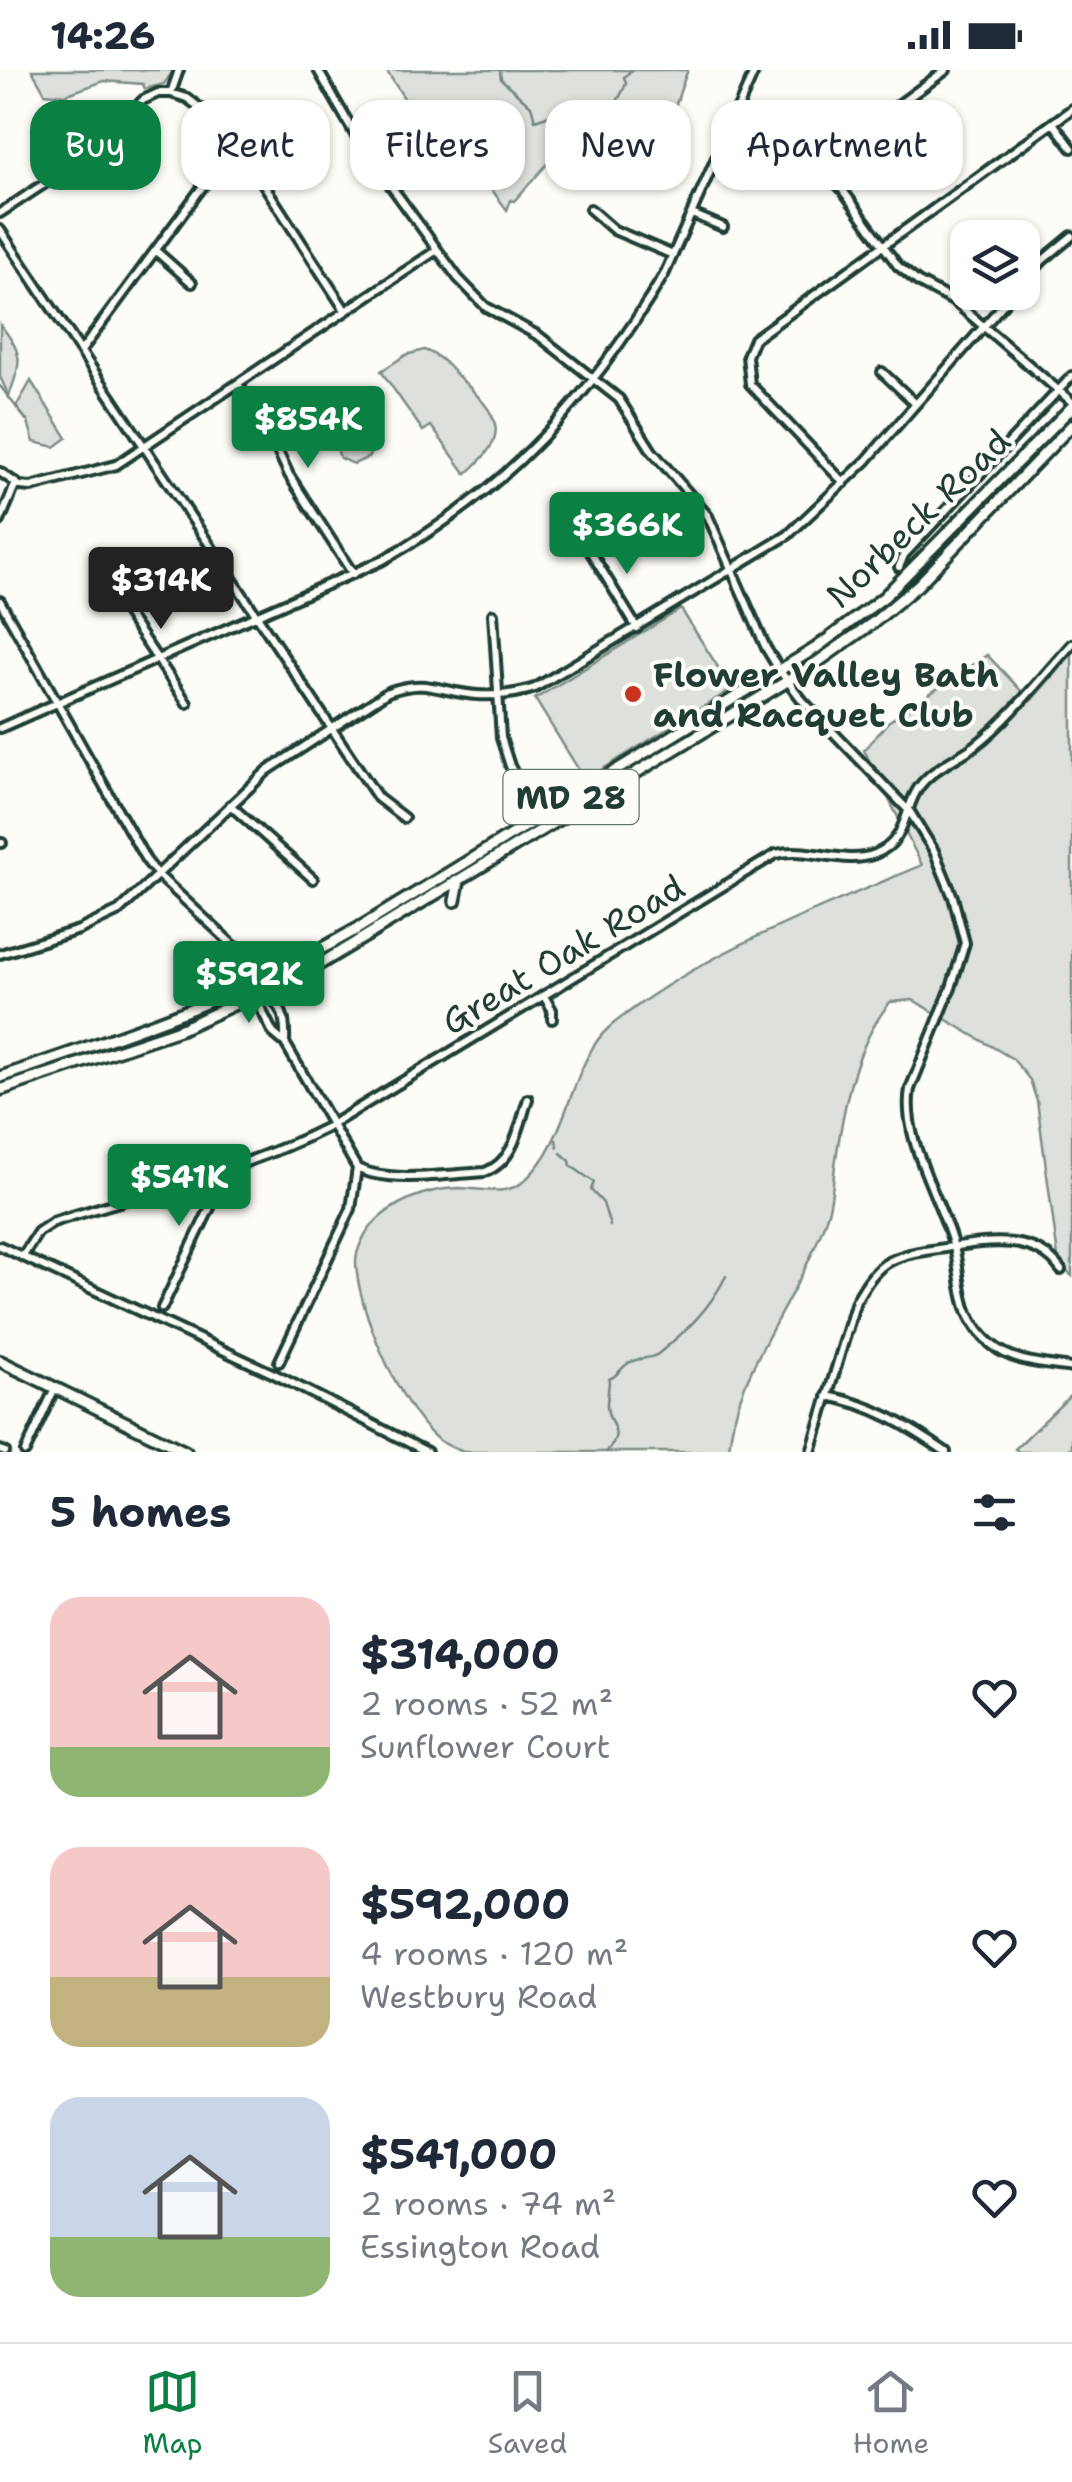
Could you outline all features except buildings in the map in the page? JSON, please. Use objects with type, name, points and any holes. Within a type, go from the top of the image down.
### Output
[{"type":"main road","name":"Norbeck Road","points":[[0,1076],[143,1029],[257,982],[357,929],[780,671],[884,597],[1072,404]]},
{"type":"main road","name":"Norbeck Road","points":[[0,1090],[179,1030],[262,994],[379,931],[788,681],[874,622],[918,585],[1072,424]]},
{"type":"main road","points":[[963,538],[963,552]]},
{"type":"main road","points":[[588,802],[607,808]]},
{"type":"main road","points":[[455,901],[459,882]]},
{"type":"main road","points":[[0,1361],[186,1452]]},
{"type":"street","points":[[171,93],[179,70]]},
{"type":"street","points":[[318,70],[362,145],[437,250],[486,307],[539,336],[619,400],[652,451],[708,516],[766,648],[780,671],[803,701],[910,812],[934,850],[953,897],[965,943],[910,1089],[907,1105],[914,1138],[954,1246],[968,1314],[992,1346],[1017,1358],[1072,1368]]},
{"type":"street","points":[[741,100],[755,70]]},
{"type":"street","points":[[905,100],[946,70]]},
{"type":"street","points":[[0,212],[97,149],[143,100],[171,93],[190,100]]},
{"type":"street","points":[[844,482],[750,384],[747,356],[754,339],[1072,108]]},
{"type":"street","points":[[1053,123],[1072,148]]},
{"type":"street","points":[[0,728],[257,617],[413,544],[500,482],[548,436],[649,300],[711,170]]},
{"type":"street","points":[[81,351],[200,190]]},
{"type":"street","points":[[267,190],[345,310]]},
{"type":"street","points":[[842,190],[908,276],[955,302],[1072,404]]},
{"type":"street","points":[[590,209],[614,230],[673,256]]},
{"type":"street","points":[[692,214],[722,228]]},
{"type":"street","points":[[0,230],[378,798],[404,818]]},
{"type":"street","points":[[1040,266],[1072,236]]},
{"type":"street","points":[[0,472],[16,483],[30,486],[116,465],[437,250]]},
{"type":"street","points":[[156,251],[192,283]]},
{"type":"street","points":[[0,954],[100,922],[119,911],[267,771],[374,700],[401,687],[444,687],[473,695],[498,695],[545,684],[788,535],[844,482],[998,310]]},
{"type":"street","points":[[882,372],[916,404]]},
{"type":"street","name":"Norbeck Road","points":[[899,567],[904,555],[1072,376]]},
{"type":"street","points":[[238,384],[352,574]]},
{"type":"street","points":[[0,521],[16,483]]},
{"type":"street","points":[[587,546],[637,628]]},
{"type":"street","points":[[104,580],[188,704]]},
{"type":"street","points":[[0,600],[157,874],[243,950],[256,970],[262,994],[259,1005],[272,1033],[286,1043]]},
{"type":"street","points":[[493,614],[501,738],[510,766],[544,829]]},
{"type":"street","name":"Great Oak Road","points":[[23,1256],[38,1232],[53,1222],[294,1144],[776,854],[802,850],[852,857],[876,854],[891,845],[906,826],[923,782],[978,744],[1072,644]]},
{"type":"street","points":[[230,805],[313,880]]},
{"type":"street","points":[[262,994],[276,1000],[281,1008],[286,1043],[357,1168],[373,1174],[402,1176],[486,1172],[496,1168],[512,1148],[528,1100]]},
{"type":"street","points":[[544,996],[552,1018]]},
{"type":"street","points":[[162,1308],[230,1167]]},
{"type":"street","points":[[279,1362],[351,1209],[357,1168]]},
{"type":"street","points":[[812,1452],[856,1301],[866,1282],[886,1264],[914,1253],[998,1241],[1042,1251],[1061,1270]]},
{"type":"street","points":[[0,1246],[274,1374],[426,1452]]},
{"type":"street","points":[[25,1452],[55,1388]]},
{"type":"street","points":[[828,1396],[850,1400],[892,1418],[946,1452]]},
{"type":"shaded area","points":[[32,70],[174,70],[164,84],[145,89],[143,84],[104,81],[65,95],[45,93]]},
{"type":"shaded area","points":[[386,70],[688,70],[678,100],[545,100],[545,167],[525,189],[525,100],[405,100]]},
{"type":"shaded area","points":[[492,190],[524,190],[511,200],[507,210]]},
{"type":"shaded area","points":[[0,324],[18,358],[9,396],[0,377]]},
{"type":"shaded area","points":[[424,350],[449,366],[492,415],[495,436],[490,448],[466,474],[431,426],[423,431],[381,371],[406,355]]},
{"type":"shaded area","points":[[31,381],[67,438],[55,447],[34,442],[28,422],[16,407]]},
{"type":"shaded area","points":[[344,432],[368,433],[372,445],[369,457],[354,464],[340,458],[335,442]]},
{"type":"shaded area","name":"Flower Valley Bath and Racquet Club","points":[[681,609],[732,689],[585,780],[535,699]]},
{"type":"shaded area","points":[[1072,654],[1072,1276],[1059,1264],[1037,1101],[1030,1080],[1013,1059],[913,1000],[890,1002],[868,1037],[853,1076],[828,1212],[803,1272],[743,1390],[729,1452],[463,1452],[436,1438],[395,1381],[364,1304],[356,1261],[370,1227],[389,1210],[422,1194],[517,1186],[549,1149],[587,1058],[616,1022],[670,984],[739,945],[922,865],[864,750],[888,722],[987,655],[1031,701]]},
{"type":"shaded area","points":[[1072,1394],[1072,1447],[1066,1452],[1015,1449]]},
{"type":"waterway","points":[[500,70],[501,79],[531,106],[535,120],[561,111],[573,114],[577,122],[573,136],[579,138],[607,116],[626,84],[624,77],[632,70]]},
{"type":"waterway","points":[[0,386],[28,422]]},
{"type":"waterway","points":[[556,1140],[558,1147]]},
{"type":"waterway","points":[[561,1153],[571,1166],[594,1182],[591,1190],[603,1203],[610,1226]]},
{"type":"waterway","points":[[606,1452],[616,1433],[608,1412],[609,1379],[631,1362],[658,1354],[678,1337],[704,1310],[726,1276]]},
{"type":"place","name":"Flower Valley Bath and Racquet Club","points":[[633,694]]}]
